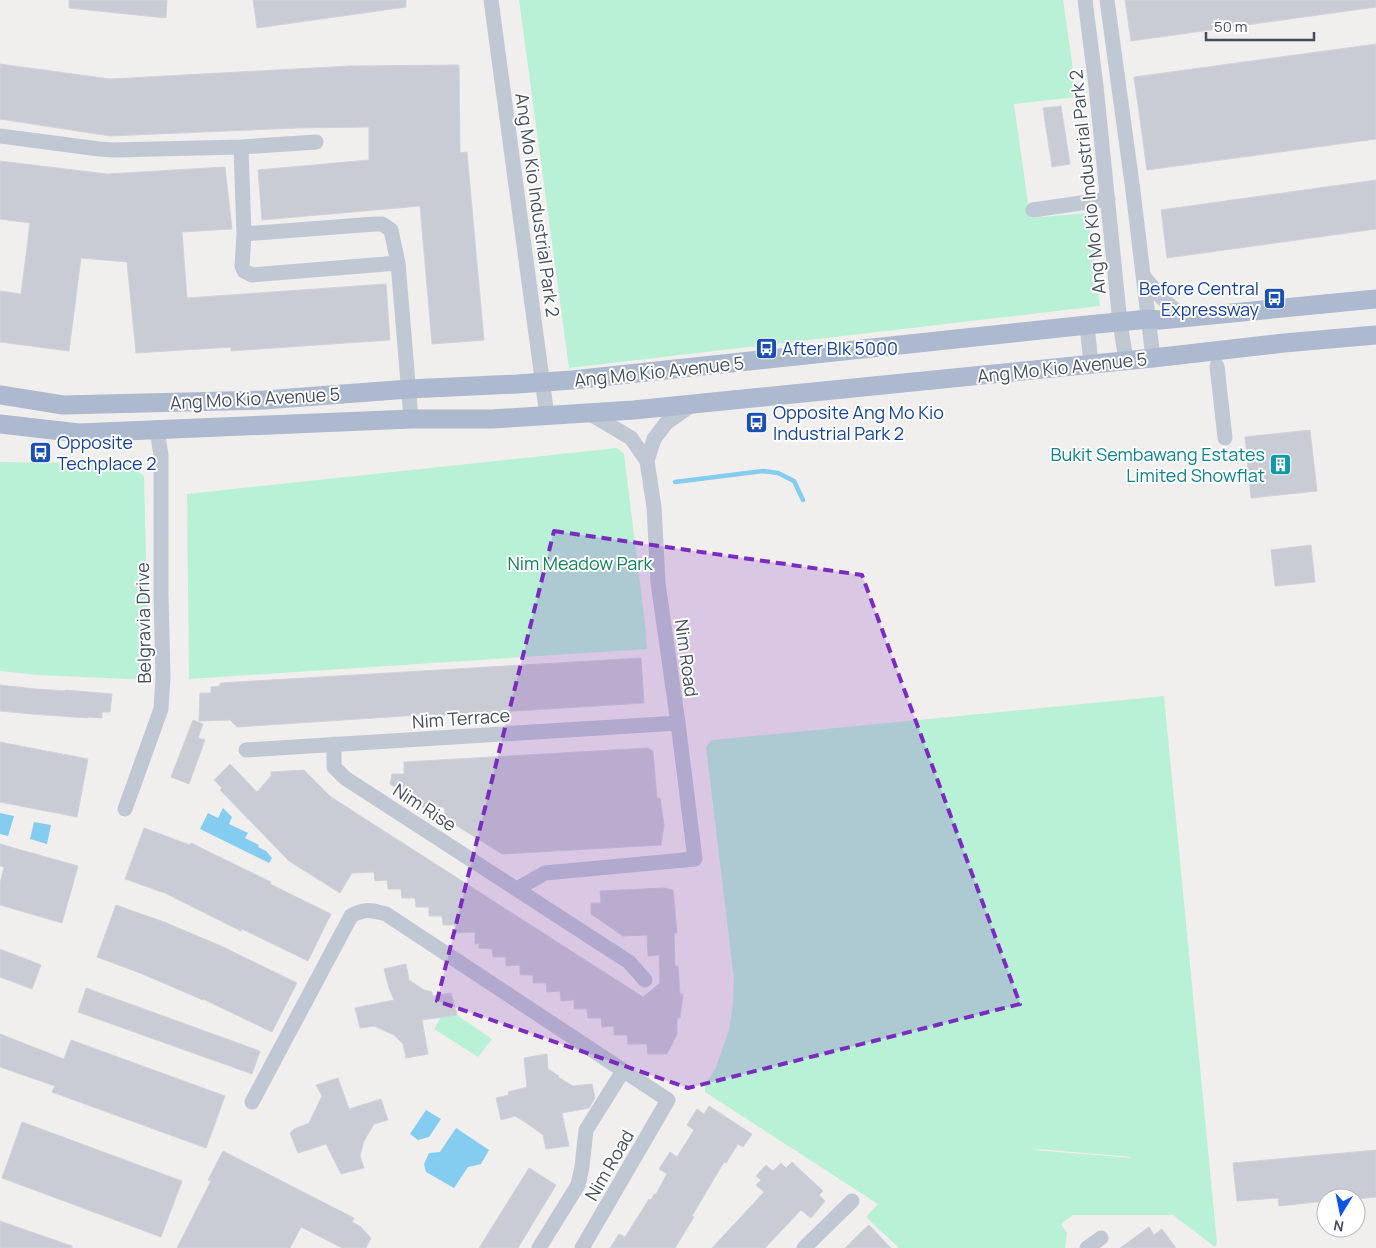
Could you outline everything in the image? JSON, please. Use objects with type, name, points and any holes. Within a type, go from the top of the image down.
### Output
[{"type":"main road","name":"Ang Mo Kio Avenue 5","points":[[0,396],[63,405],[264,400],[409,389],[543,382],[1087,325],[1376,300]]},
{"type":"main road","name":"Ang Mo Kio Avenue 5","points":[[0,424],[79,433],[411,419],[492,419],[547,416],[692,404],[1376,334]]},
{"type":"street","name":"Ang Mo Kio Industrial Park 2","points":[[491,0],[547,416]]},
{"type":"street","name":"Ang Mo Kio Industrial Park 2","points":[[1085,0],[1096,86],[1120,323],[1126,360]]},
{"type":"street","points":[[1107,0],[1153,358]]},
{"type":"street","points":[[0,136],[106,150],[241,147],[316,142]]},
{"type":"street","points":[[241,147],[244,234],[242,266],[244,271],[252,275],[398,264]]},
{"type":"street","points":[[1033,210],[1108,199]]},
{"type":"street","points":[[244,234],[374,224],[382,224],[391,230],[398,264],[411,419]]},
{"type":"street","points":[[1143,276],[1162,298],[1183,317]]},
{"type":"street","points":[[1087,325],[1091,364]]},
{"type":"street","points":[[1217,366],[1224,438]]},
{"type":"street","points":[[647,461],[654,439],[666,423],[692,404]]},
{"type":"street","points":[[589,413],[631,438],[647,461]]},
{"type":"street","name":"Belgravia Drive","points":[[125,809],[161,709],[163,678],[161,455],[157,430]]},
{"type":"street","name":"Nim Road","points":[[517,889],[545,873],[694,859],[678,723],[658,583],[654,506],[647,461]]},
{"type":"street","name":"Nim Terrace","points":[[246,750],[678,723]]},
{"type":"street","name":"Nim Rise","points":[[334,744],[334,767],[345,778],[629,962],[645,980]]},
{"type":"street","points":[[252,1102],[351,916],[359,911],[367,910],[386,914],[623,1070],[586,1130],[578,1185],[539,1248]]},
{"type":"street","name":"Nim Road","points":[[582,1248],[668,1100],[623,1070]]},
{"type":"street","points":[[804,1248],[852,1201]]},
{"type":"street","points":[[1087,1248],[1101,1238]]},
{"type":"highlighted area","points":[[554,531],[862,575],[1020,1004],[688,1088],[437,1001]]},
{"type":"green space","points":[[519,0],[1063,0],[1077,97],[1014,104],[1030,218],[1088,213],[1100,306],[569,368]]},
{"type":"green space","name":"Nim Meadow Park","points":[[617,448],[624,454],[647,649],[189,679],[187,494]]},
{"type":"green space","points":[[0,462],[128,464],[144,476],[149,680],[38,675],[0,671]]},
{"type":"green space","points":[[1164,696],[1217,1243],[1215,1247],[1173,1215],[1073,1215],[1061,1224],[1067,1233],[1065,1248],[899,1248],[866,1217],[878,1204],[705,1092],[705,1087],[716,1067],[729,1030],[733,1005],[734,979],[706,747],[712,740]],"holes":[[[1038,1149],[1131,1158],[1034,1150]]]},
{"type":"green space","points":[[457,1015],[492,1039],[478,1057],[434,1029],[441,1017]]},
{"type":"water","points":[[223,808],[232,817],[229,824],[248,833],[245,838],[259,845],[258,847],[266,851],[272,858],[269,863],[200,829],[208,813],[218,818]]},
{"type":"water","points":[[0,813],[14,816],[8,836],[0,834]]},
{"type":"water","points":[[34,822],[51,825],[47,844],[30,839]]},
{"type":"water","points":[[426,1110],[441,1119],[429,1137],[418,1140],[410,1134]]},
{"type":"water","points":[[456,1128],[489,1150],[481,1164],[468,1167],[454,1188],[426,1172],[424,1164],[429,1153],[440,1152]]},
{"type":"building","points":[[69,0],[167,0],[166,18],[69,8]]},
{"type":"building","points":[[253,0],[406,0],[406,7],[257,28]]},
{"type":"building","points":[[1125,0],[1376,0],[1376,7],[1131,41]]},
{"type":"building","points":[[1376,44],[1376,139],[1147,170],[1134,77]]},
{"type":"building","points":[[0,64],[110,79],[350,66],[459,65],[460,153],[467,152],[484,340],[432,344],[420,206],[262,220],[258,170],[369,160],[369,127],[297,128],[110,136],[0,119]]},
{"type":"building","points":[[1061,106],[1070,164],[1052,167],[1043,108]]},
{"type":"building","points":[[0,161],[107,174],[225,167],[232,229],[182,232],[187,298],[386,284],[390,340],[231,351],[231,347],[136,353],[127,262],[81,258],[69,351],[0,342],[0,291],[21,294],[30,223],[0,219]]},
{"type":"building","points":[[1376,180],[1376,229],[1167,258],[1161,210]]},
{"type":"building","name":"Bukit Sembawang Estates Limited Showflat","points":[[1310,430],[1317,491],[1251,498],[1245,437]]},
{"type":"building","points":[[1311,545],[1315,582],[1275,586],[1271,550]]},
{"type":"building","points":[[641,658],[644,703],[237,727],[230,720],[199,721],[200,693],[211,693],[211,687],[220,686],[220,683]]},
{"type":"building","points":[[0,685],[112,694],[110,712],[102,712],[102,718],[88,718],[0,711]]},
{"type":"building","points":[[193,720],[203,724],[198,738],[205,740],[189,784],[171,777]]},
{"type":"building","points":[[0,742],[88,759],[77,817],[0,802]]},
{"type":"building","points":[[648,748],[653,751],[657,798],[660,798],[664,825],[661,845],[502,854],[446,819],[444,807],[423,808],[418,801],[415,801],[390,784],[392,774],[404,774],[404,762]]},
{"type":"building","points":[[230,764],[257,792],[271,776],[271,772],[304,770],[331,797],[643,997],[660,983],[659,955],[648,956],[647,935],[623,936],[591,914],[591,903],[601,903],[600,891],[664,888],[673,890],[677,933],[674,933],[675,966],[678,966],[680,994],[683,994],[680,1018],[677,1018],[677,1034],[667,1054],[648,1054],[647,1044],[628,1044],[627,1035],[614,1035],[614,1026],[602,1027],[601,1018],[588,1018],[587,1009],[574,1009],[574,1000],[561,1001],[560,991],[547,992],[546,983],[533,983],[533,975],[520,975],[520,965],[506,966],[506,957],[493,957],[492,949],[479,948],[479,943],[475,944],[475,932],[455,933],[455,925],[443,925],[442,916],[429,916],[429,907],[416,907],[415,898],[402,898],[401,889],[388,889],[387,880],[375,881],[374,872],[352,873],[340,893],[289,861],[220,790],[222,788],[214,780]]},
{"type":"building","points":[[144,828],[190,845],[191,843],[331,914],[308,961],[242,929],[241,931],[165,893],[125,879]]},
{"type":"building","points":[[0,844],[78,866],[62,923],[0,905],[0,883],[4,867],[0,866]]},
{"type":"building","points":[[116,905],[164,922],[221,946],[297,983],[272,1032],[203,999],[97,957]]},
{"type":"building","points":[[0,949],[41,965],[32,989],[0,977]]},
{"type":"building","points":[[406,964],[409,980],[424,990],[432,992],[433,996],[451,993],[457,1015],[422,1020],[428,1054],[406,1058],[403,1044],[394,1035],[374,1026],[360,1028],[355,1008],[394,1000],[384,969]]},
{"type":"building","points":[[86,988],[260,1051],[252,1074],[78,1012]]},
{"type":"building","points":[[0,1034],[64,1059],[71,1040],[225,1096],[206,1148],[52,1092],[55,1086],[0,1067]]},
{"type":"building","points":[[547,1054],[548,1069],[573,1086],[592,1084],[595,1098],[589,1108],[562,1113],[569,1146],[546,1149],[543,1135],[525,1122],[515,1116],[501,1120],[496,1098],[509,1095],[508,1092],[527,1087],[524,1058]]},
{"type":"building","points":[[338,1078],[349,1109],[381,1099],[388,1120],[374,1124],[364,1141],[360,1156],[364,1168],[341,1174],[326,1144],[298,1153],[290,1133],[294,1129],[309,1123],[322,1096],[316,1085]]},
{"type":"building","points":[[709,1106],[752,1134],[743,1147],[738,1144],[726,1163],[724,1162],[675,1248],[610,1248],[619,1234],[625,1237],[649,1199],[651,1200],[654,1194],[656,1194],[667,1174],[659,1169],[670,1152],[677,1157],[694,1130],[687,1125],[697,1109],[704,1114]]},
{"type":"building","points":[[22,1122],[182,1181],[161,1237],[2,1178]]},
{"type":"building","points":[[1376,1150],[1376,1197],[1366,1198],[1366,1188],[1316,1188],[1316,1202],[1279,1206],[1278,1198],[1237,1201],[1233,1163]]},
{"type":"building","points":[[223,1151],[354,1218],[352,1222],[361,1227],[371,1238],[366,1248],[342,1248],[301,1227],[290,1248],[177,1248],[211,1181],[208,1180]]},
{"type":"building","points":[[792,1162],[823,1191],[819,1195],[825,1201],[811,1218],[801,1210],[765,1248],[712,1248],[764,1192],[756,1185],[761,1180],[756,1176],[766,1165],[773,1171],[781,1163],[786,1168]]},
{"type":"building","points":[[529,1168],[556,1185],[518,1248],[479,1248]]},
{"type":"building","points":[[0,1221],[72,1246],[72,1248],[0,1248]]},
{"type":"building","points":[[869,1225],[891,1248],[845,1248],[860,1233]]},
{"type":"building","points":[[1149,1227],[1154,1235],[1162,1229],[1176,1248],[1120,1248]]},
{"type":"waterway","points":[[675,482],[763,471],[778,473],[794,481],[803,500]]},
{"type":"place","name":"Before Central Expressway","points":[[1275,298]]},
{"type":"place","name":"After Blk 5000","points":[[766,348]]},
{"type":"place","name":"Opposite Ang Mo Kio Industrial Park 2","points":[[757,422]]},
{"type":"place","name":"Opposite Techplace 2","points":[[41,452]]},
{"type":"place","name":"Bukit Sembawang Estates Limited Showflat","points":[[1281,464]]}]
